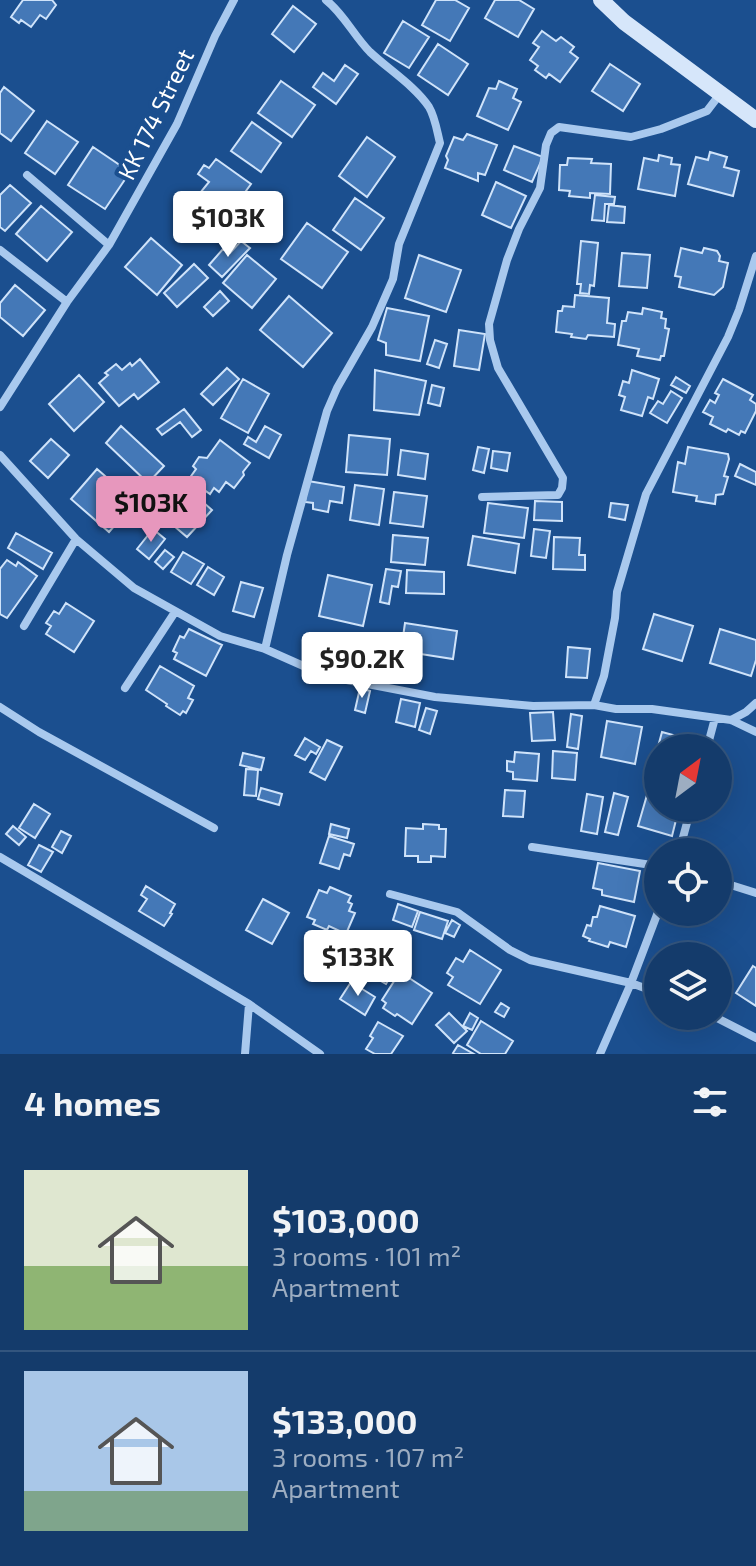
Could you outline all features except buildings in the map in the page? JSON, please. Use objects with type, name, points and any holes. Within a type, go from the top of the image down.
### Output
[{"type":"main road","points":[[601,0],[624,22],[756,120]]},
{"type":"street","name":"KK 174 Street","points":[[0,407],[67,302],[109,245],[177,124],[234,0]]},
{"type":"street","points":[[265,649],[287,555],[327,411],[372,327],[393,279],[399,244],[440,143],[429,108],[370,52],[326,0]]},
{"type":"street","points":[[482,497],[558,495],[562,488],[563,478],[498,368],[489,324],[501,278],[519,229],[540,188],[546,145],[551,133],[559,127],[631,137],[707,111],[720,94]]},
{"type":"street","points":[[27,175],[109,245]]},
{"type":"street","points":[[0,250],[67,302]]},
{"type":"street","points":[[594,705],[604,676],[617,592],[646,494],[728,337],[756,256]]},
{"type":"street","points":[[0,455],[76,539],[134,588],[220,636],[265,649],[326,676],[435,697],[533,706],[594,705],[616,709],[652,709],[731,720],[756,732]]},
{"type":"street","points":[[24,626],[76,539]]},
{"type":"street","points":[[125,688],[175,612]]},
{"type":"street","points":[[731,720],[756,703]]},
{"type":"street","points":[[0,707],[39,732],[214,828]]},
{"type":"street","points":[[711,734],[715,718]]},
{"type":"street","points":[[532,847],[644,864]]},
{"type":"street","points":[[0,857],[249,1004],[320,1054]]},
{"type":"street","points":[[732,885],[756,893]]},
{"type":"street","points":[[390,894],[457,912],[510,950],[530,960],[644,988]]},
{"type":"street","points":[[600,1054],[653,926]]},
{"type":"street","points":[[245,1054],[249,1004]]},
{"type":"street","points":[[732,1026],[756,1038]]}]
